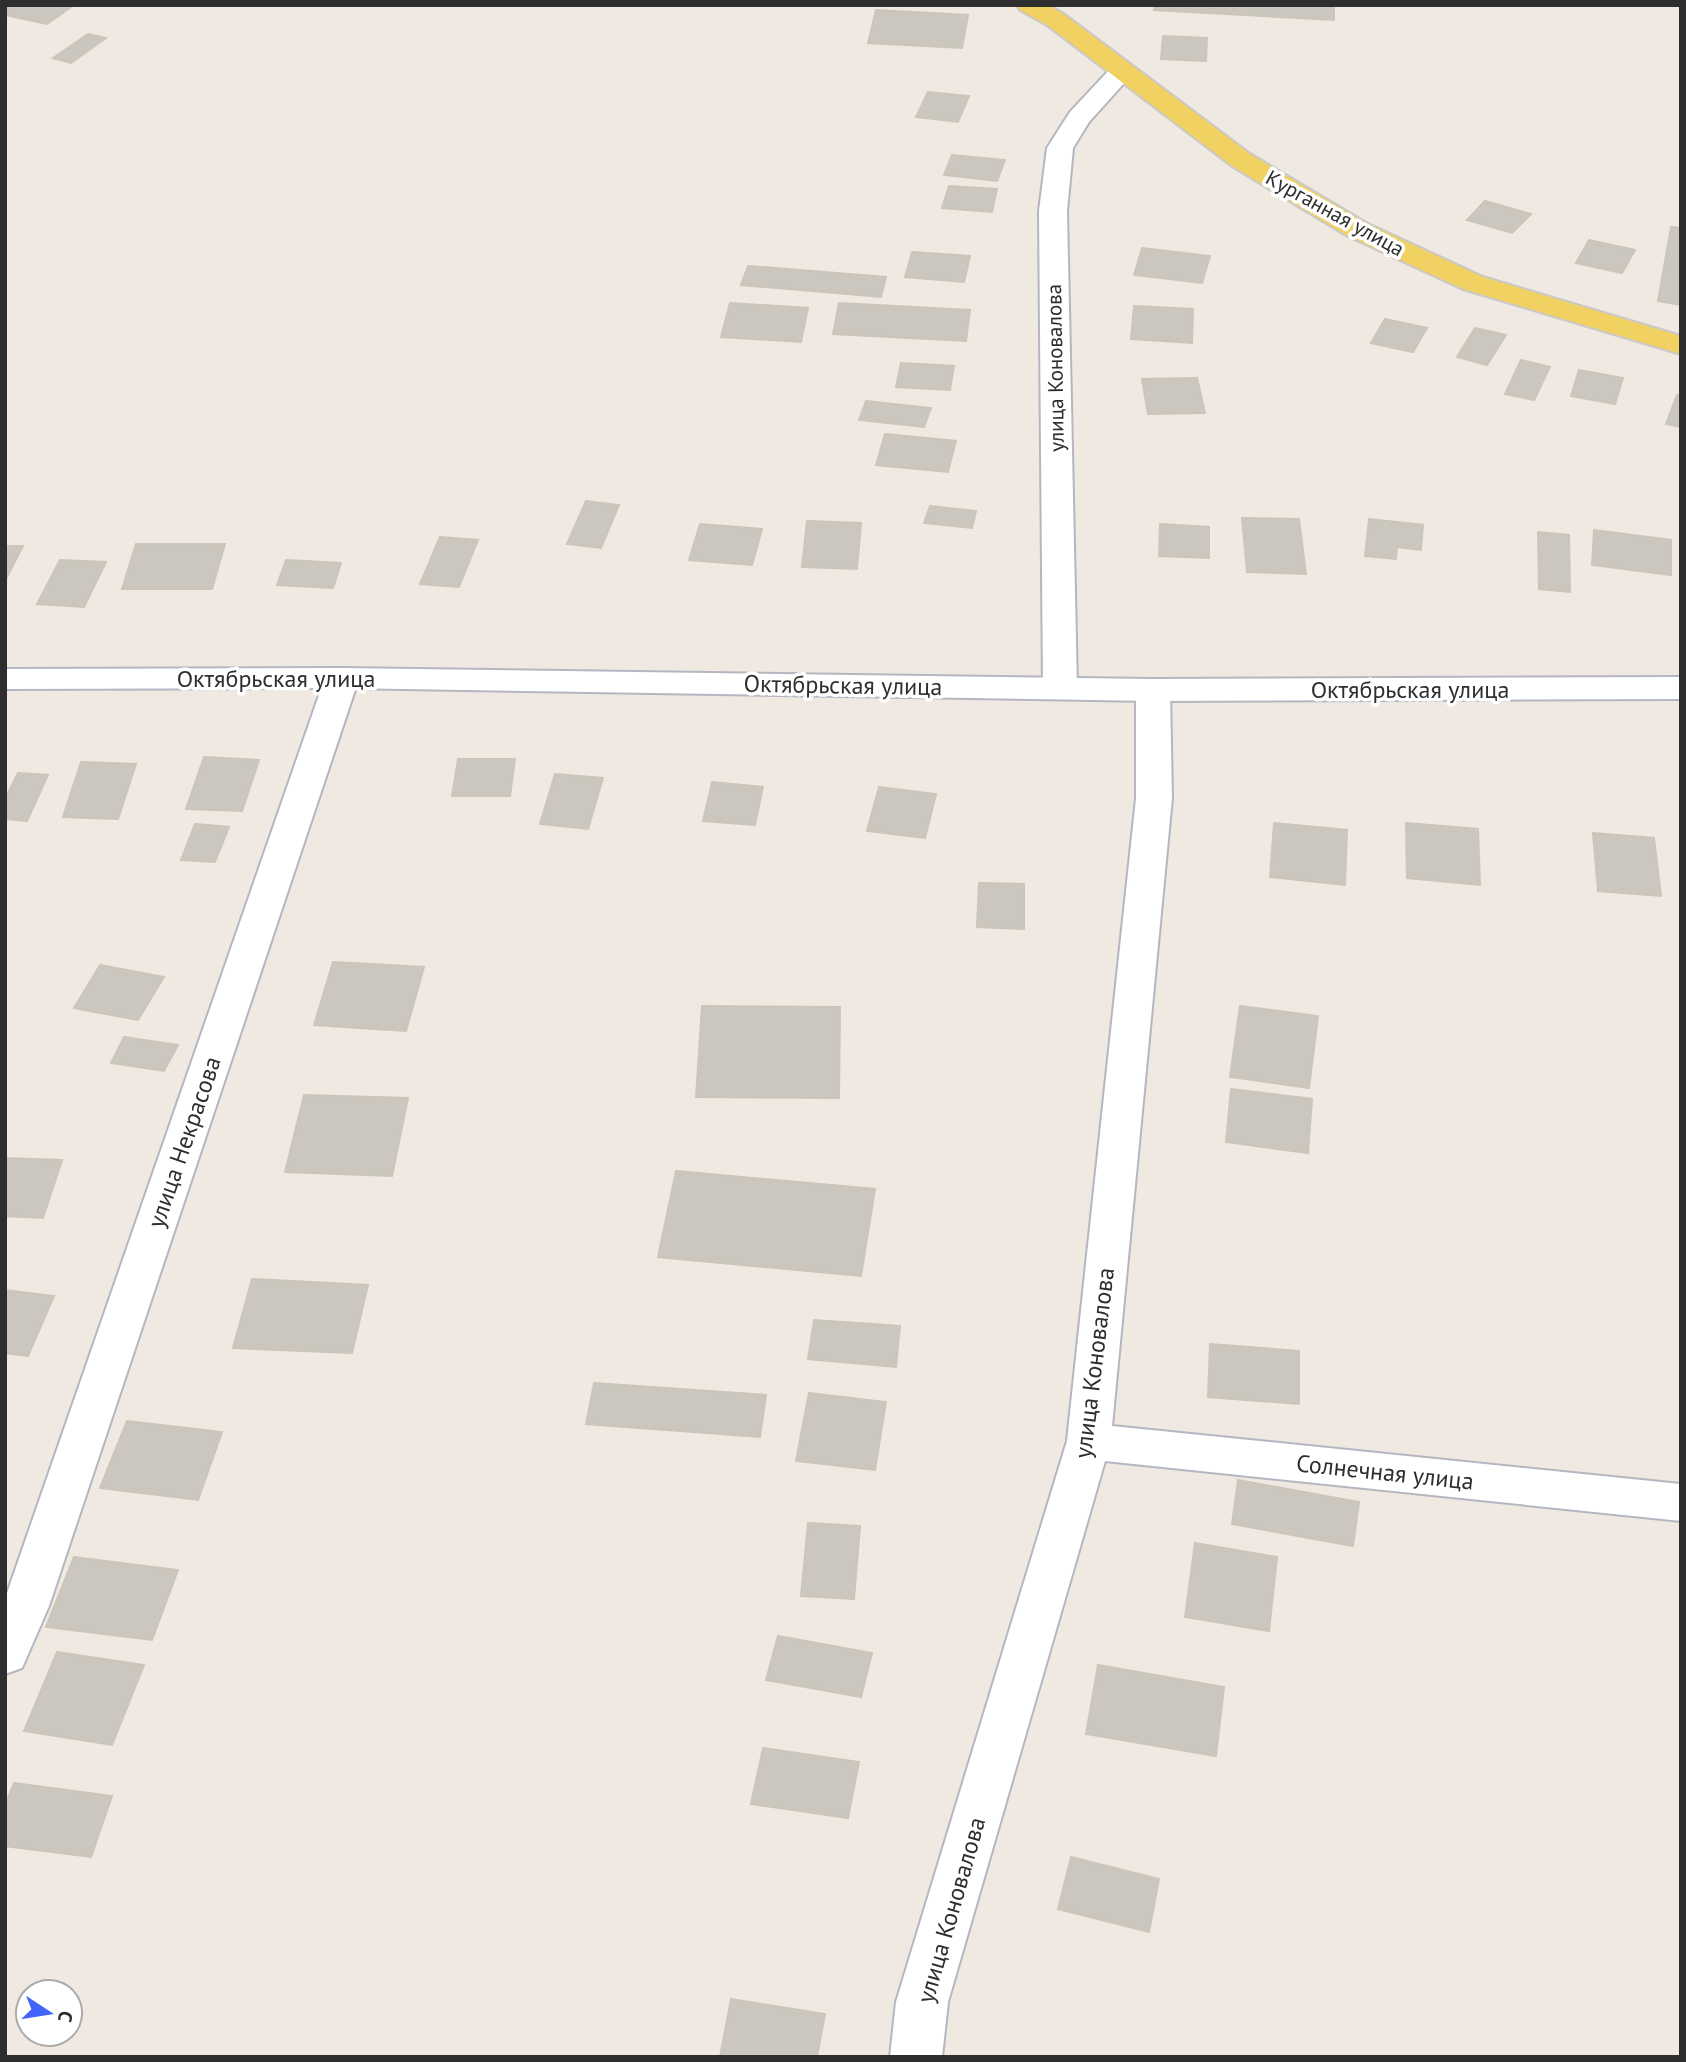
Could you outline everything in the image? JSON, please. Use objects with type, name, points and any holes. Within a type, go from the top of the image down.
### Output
[{"type":"main road","name":"Курганная улица","points":[[1029,5],[1058,13],[1122,71],[1241,160],[1356,229],[1473,284],[1681,345]]},
{"type":"street","name":"улица Коновалова","points":[[1060,688],[1053,211],[1060,148],[1079,118],[1122,71]]},
{"type":"street","name":"Октябрьская улица","points":[[5,679],[342,678],[1153,690],[1681,688]]},
{"type":"street","name":"улица Некрасова","points":[[5,1654],[16,1604],[342,678]]},
{"type":"street","name":"улица Коновалова","points":[[916,2057],[922,2002],[1089,1441],[1154,797],[1153,690]]},
{"type":"street","name":"Солнечная улица","points":[[1089,1441],[1681,1503]]},
{"type":"building","points":[[5,5],[74,5],[47,24],[5,15]]},
{"type":"building","points":[[1155,5],[1334,5],[1334,20],[1154,10]]},
{"type":"building","points":[[876,10],[968,15],[962,48],[868,43]]},
{"type":"building","points":[[88,34],[106,38],[71,63],[53,58]]},
{"type":"building","points":[[1163,36],[1207,38],[1206,61],[1161,59]]},
{"type":"building","points":[[928,92],[969,96],[958,122],[916,117]]},
{"type":"building","points":[[952,155],[1005,160],[997,181],[944,175]]},
{"type":"building","points":[[949,186],[997,189],[992,212],[942,208]]},
{"type":"building","points":[[1485,201],[1531,214],[1512,233],[1467,220]]},
{"type":"building","points":[[1671,227],[1681,228],[1681,305],[1658,301]]},
{"type":"building","points":[[1589,240],[1635,250],[1622,273],[1576,263]]},
{"type":"building","points":[[1142,248],[1210,256],[1202,283],[1134,275]]},
{"type":"building","points":[[912,252],[970,256],[964,282],[905,277]]},
{"type":"building","points":[[748,266],[886,277],[881,297],[741,285]]},
{"type":"building","points":[[730,303],[808,308],[801,342],[721,337]]},
{"type":"building","points":[[839,303],[970,310],[966,341],[833,334]]},
{"type":"building","points":[[1134,306],[1193,309],[1192,343],[1131,339]]},
{"type":"building","points":[[1385,319],[1427,328],[1413,352],[1371,343]]},
{"type":"building","points":[[1475,328],[1506,335],[1487,365],[1457,357]]},
{"type":"building","points":[[1521,360],[1550,367],[1534,400],[1505,394]]},
{"type":"building","points":[[901,363],[954,366],[950,390],[896,387]]},
{"type":"building","points":[[1579,370],[1623,378],[1615,404],[1571,396]]},
{"type":"building","points":[[1197,378],[1205,413],[1148,414],[1142,379]]},
{"type":"building","points":[[1677,395],[1681,396],[1681,427],[1666,424]]},
{"type":"building","points":[[866,401],[931,408],[924,427],[859,420]]},
{"type":"building","points":[[885,434],[956,441],[948,472],[876,465]]},
{"type":"building","points":[[586,501],[619,505],[601,548],[567,544]]},
{"type":"building","points":[[930,506],[976,511],[972,528],[924,523]]},
{"type":"building","points":[[1242,518],[1299,519],[1306,574],[1247,572]]},
{"type":"building","points":[[1369,519],[1423,525],[1421,550],[1397,547],[1396,559],[1365,556]]},
{"type":"building","points":[[807,521],[861,523],[857,569],[802,567]]},
{"type":"building","points":[[700,524],[762,529],[752,565],[689,560]]},
{"type":"building","points":[[1160,524],[1209,527],[1209,558],[1159,556]]},
{"type":"building","points":[[1594,530],[1671,540],[1671,575],[1592,565]]},
{"type":"building","points":[[1538,532],[1569,535],[1570,592],[1539,589]]},
{"type":"building","points":[[440,537],[478,540],[459,587],[420,584]]},
{"type":"building","points":[[136,544],[225,544],[212,589],[122,589]]},
{"type":"building","points":[[5,546],[23,546],[5,581]]},
{"type":"building","points":[[60,560],[106,562],[84,607],[37,604]]},
{"type":"building","points":[[286,560],[341,563],[333,588],[277,585]]},
{"type":"building","points":[[204,757],[259,760],[242,811],[186,809]]},
{"type":"building","points":[[458,759],[515,759],[510,796],[452,796]]},
{"type":"building","points":[[81,762],[136,764],[118,819],[63,817]]},
{"type":"building","points":[[18,773],[48,775],[27,821],[5,819],[5,799]]},
{"type":"building","points":[[555,774],[603,778],[588,829],[540,824]]},
{"type":"building","points":[[712,782],[763,787],[755,825],[703,821]]},
{"type":"building","points":[[879,787],[936,794],[925,838],[867,831]]},
{"type":"building","points":[[1274,823],[1347,830],[1345,885],[1270,877]]},
{"type":"building","points":[[1406,823],[1478,829],[1480,885],[1407,878]]},
{"type":"building","points":[[195,824],[229,827],[215,862],[181,860]]},
{"type":"building","points":[[1593,833],[1654,838],[1661,896],[1598,891]]},
{"type":"building","points":[[979,883],[1024,884],[1024,929],[977,927]]},
{"type":"building","points":[[333,962],[424,967],[406,1031],[314,1025]]},
{"type":"building","points":[[100,965],[164,977],[138,1020],[74,1008]]},
{"type":"building","points":[[702,1006],[840,1007],[839,1098],[696,1097]]},
{"type":"building","points":[[1240,1006],[1318,1016],[1309,1088],[1230,1077]]},
{"type":"building","points":[[124,1037],[178,1045],[164,1071],[111,1063]]},
{"type":"building","points":[[1231,1089],[1312,1099],[1308,1153],[1226,1142]]},
{"type":"building","points":[[304,1095],[408,1098],[392,1176],[285,1172]]},
{"type":"building","points":[[5,1158],[62,1160],[43,1218],[5,1216]]},
{"type":"building","points":[[676,1171],[875,1189],[861,1276],[658,1257]]},
{"type":"building","points":[[252,1279],[368,1285],[352,1353],[233,1348]]},
{"type":"building","points":[[5,1290],[54,1296],[28,1356],[5,1353]]},
{"type":"building","points":[[814,1320],[900,1326],[896,1367],[808,1359]]},
{"type":"building","points":[[1210,1344],[1299,1351],[1299,1404],[1208,1397]]},
{"type":"building","points":[[594,1383],[766,1395],[760,1437],[586,1424]]},
{"type":"building","points":[[809,1393],[886,1402],[875,1470],[796,1461]]},
{"type":"building","points":[[127,1421],[222,1432],[198,1500],[100,1488]]},
{"type":"building","points":[[1238,1480],[1359,1502],[1353,1546],[1232,1524]]},
{"type":"building","points":[[808,1523],[860,1526],[854,1599],[801,1596]]},
{"type":"building","points":[[1195,1543],[1277,1557],[1269,1631],[1185,1617]]},
{"type":"building","points":[[74,1557],[178,1570],[152,1640],[46,1627]]},
{"type":"building","points":[[778,1636],[872,1653],[861,1697],[766,1680]]},
{"type":"building","points":[[57,1652],[144,1665],[112,1745],[24,1731]]},
{"type":"building","points":[[1098,1665],[1224,1687],[1216,1756],[1086,1734]]},
{"type":"building","points":[[763,1748],[859,1762],[848,1818],[751,1804]]},
{"type":"building","points":[[14,1783],[112,1796],[91,1857],[5,1846],[5,1805]]},
{"type":"building","points":[[1071,1857],[1159,1879],[1149,1932],[1058,1909]]},
{"type":"building","points":[[731,1999],[825,2014],[817,2057],[720,2057]]}]
